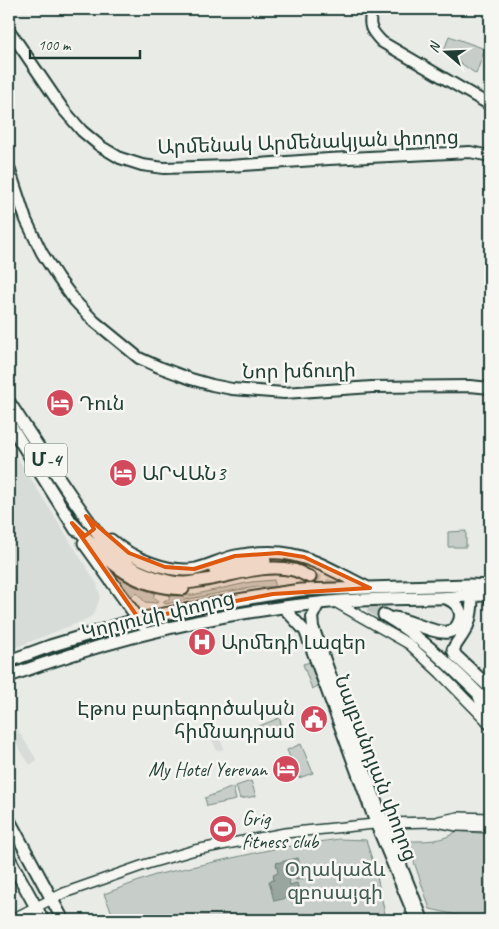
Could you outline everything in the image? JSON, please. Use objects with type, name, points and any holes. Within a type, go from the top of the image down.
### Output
[{"type":"main road","points":[[372,9],[370,25],[374,34],[382,42],[490,105]]},
{"type":"main road","name":"Արմենակ Արմենակյան փողոց","points":[[9,30],[63,109],[82,132],[120,158],[142,165],[164,168],[230,166],[470,152],[490,156]]},
{"type":"main road","name":"Նոր խճուղի","points":[[9,168],[26,220],[42,253],[58,278],[75,301],[94,321],[139,358],[191,379],[232,389],[284,393],[372,387],[470,386],[490,388]]},
{"type":"main road","name":"Մ-4","points":[[9,402],[86,516]]},
{"type":"main road","name":"Մ-4","points":[[9,423],[72,523]]},
{"type":"main road","points":[[86,516],[113,542],[129,553],[165,568],[194,569],[235,556],[254,553],[292,554],[318,563],[370,588]]},
{"type":"main road","points":[[72,523],[125,574],[156,586],[182,589],[202,587],[255,576],[295,575],[310,577],[295,570],[282,568],[250,570],[202,581],[183,583],[158,578],[142,573],[127,564],[106,545],[86,516]]},
{"type":"main road","points":[[72,523],[86,546],[149,633]]},
{"type":"main road","points":[[183,583],[219,570],[254,561],[295,562],[341,575]]},
{"type":"main road","name":"Կորյունի փողոց","points":[[9,661],[50,646],[139,619],[209,604],[301,590],[490,586]]},
{"type":"main road","name":"Կորյունի փողոց","points":[[9,676],[48,662],[149,633],[209,619],[319,603],[490,595]]},
{"type":"main road","points":[[472,596],[472,606],[466,630],[455,644],[453,650],[456,656],[490,688]]},
{"type":"main road","points":[[446,598],[459,608],[460,613],[459,623],[450,632],[440,632],[386,616],[424,644],[490,705]]},
{"type":"main road","name":"Նալբանդյան փողոց","points":[[319,603],[312,618],[313,627],[380,824],[423,920]]},
{"type":"main road","name":"Նալբանդյան փողոց","points":[[283,607],[305,631],[416,920]]},
{"type":"main road","points":[[477,692],[490,724]]},
{"type":"main road","points":[[477,692],[490,698]]},
{"type":"main road","points":[[9,820],[63,920]]},
{"type":"main road","points":[[9,858],[43,920]]},
{"type":"street","points":[[335,602],[409,644],[490,724]]},
{"type":"street","points":[[10,920],[64,893],[147,864],[195,850],[285,833],[380,824],[436,822],[458,817],[490,818]]},
{"type":"street","points":[[436,822],[457,826],[490,827]]},
{"type":"highlighted area","points":[[86,516],[129,553],[165,567],[194,569],[235,556],[279,553],[304,557],[370,588],[273,594],[139,619],[72,523],[85,536],[94,529]]},
{"type":"shaded area","points":[[9,444],[97,584],[100,595],[92,616],[9,650]]},
{"type":"shaded area","points":[[9,717],[37,760],[30,765],[9,733]]},
{"type":"shaded area","points":[[215,726],[224,749],[217,751],[207,729]]},
{"type":"shaded area","points":[[298,858],[303,879],[296,880],[295,876],[288,878],[290,885],[297,883],[300,895],[274,901],[269,881],[274,880],[273,875],[278,873],[276,863]]},
{"type":"green space","points":[[449,36],[485,49],[476,74],[444,51]]},
{"type":"green space","points":[[466,531],[466,547],[448,547],[448,532]]},
{"type":"green space","points":[[106,567],[128,583],[155,593],[153,597],[158,600],[157,603],[145,602],[137,593],[132,596]]},
{"type":"green space","points":[[274,580],[275,584],[273,587],[257,587],[225,592],[165,604],[163,602],[169,600],[169,596],[192,595],[251,582]]},
{"type":"green space","points":[[310,662],[318,686],[312,689],[303,664]]},
{"type":"green space","points":[[279,718],[281,723],[277,728],[260,735],[257,727]]},
{"type":"green space","points":[[301,744],[313,773],[299,778],[287,750]]},
{"type":"green space","points":[[251,781],[256,796],[240,799],[236,786]]},
{"type":"green space","points":[[233,787],[236,800],[207,806],[205,798]]},
{"type":"green space","name":"Օղակաձև զբոսայգի","points":[[457,831],[490,834],[490,920],[479,920],[430,909],[407,841],[440,839]]},
{"type":"green space","name":"Օղակաձև զբոսայգի","points":[[339,839],[366,840],[376,872],[385,914],[358,920],[99,920],[112,913],[104,894],[155,875],[273,849]]},
{"type":"tunnel","points":[[310,577],[339,589]]},
{"type":"tunnel","points":[[355,598],[384,615]]},
{"type":"place","name":"Դուն","points":[[60,403]]},
{"type":"place","name":"ԱՐՎԱՆ3","points":[[123,473]]},
{"type":"place","name":"Արմեդի Լազեր","points":[[202,642]]},
{"type":"place","name":"Էթոս բարեգործական հիմնադրամ","points":[[314,719]]},
{"type":"place","name":"My Hotel Yerevan","points":[[286,769]]},
{"type":"place","name":"Grig fitness club","points":[[223,829]]}]
